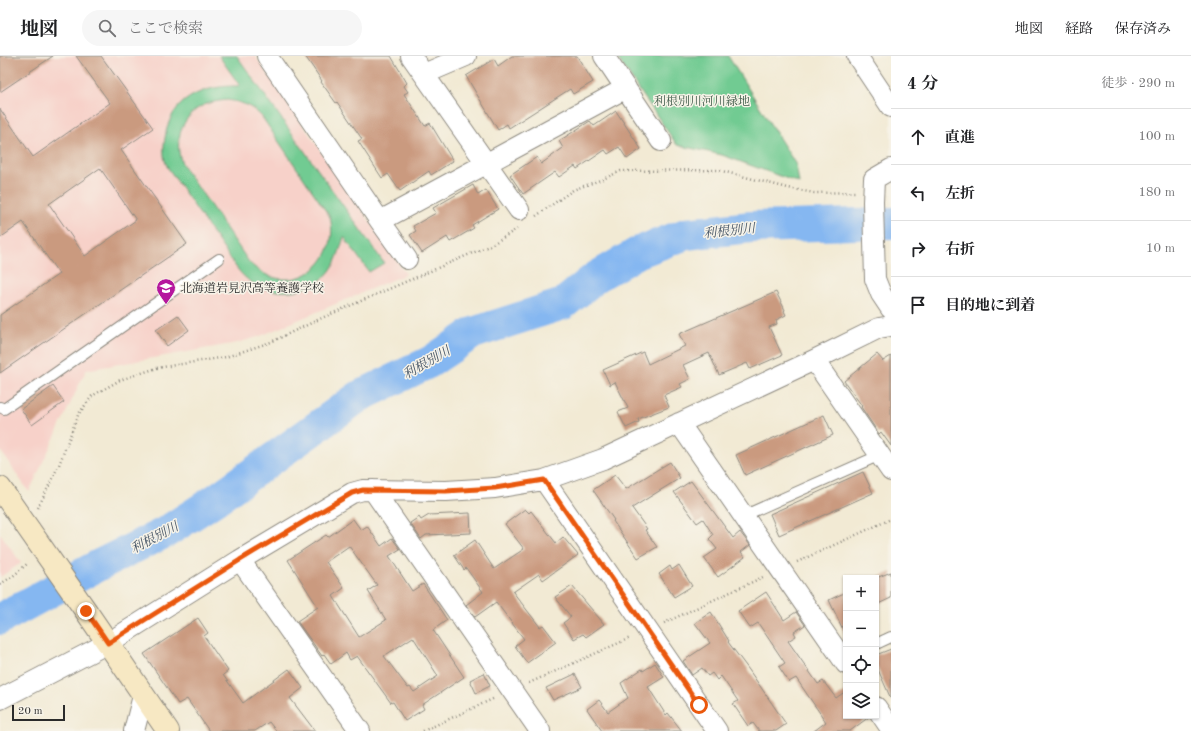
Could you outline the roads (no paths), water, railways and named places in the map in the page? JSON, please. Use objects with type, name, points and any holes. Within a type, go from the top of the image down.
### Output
[{"type":"street","points":[[267,56],[407,259]]},
{"type":"street","points":[[411,56],[486,164],[525,217]]},
{"type":"street","points":[[424,74],[466,56]]},
{"type":"street","points":[[604,56],[661,141]]},
{"type":"street","points":[[857,56],[891,107]]},
{"type":"street","points":[[380,221],[626,88]]},
{"type":"street","points":[[891,169],[874,179],[873,197],[875,279],[881,294],[891,309]]},
{"type":"street","points":[[0,699],[108,643],[240,560],[352,493],[363,490],[446,491],[495,488],[544,480],[603,459],[880,328],[891,326]]},
{"type":"street","points":[[814,360],[891,471]]},
{"type":"street","points":[[679,424],[843,657]]},
{"type":"street","points":[[544,480],[717,731]]},
{"type":"street","points":[[0,488],[168,731]]},
{"type":"street","points":[[373,490],[540,731]]},
{"type":"street","points":[[240,560],[360,731]]},
{"type":"street","points":[[134,731],[143,696]]},
{"type":"lane","points":[[0,407],[4,409],[220,259]]},
{"type":"lane","points":[[743,516],[880,455]]},
{"type":"lane","points":[[879,643],[891,637]]},
{"type":"waterway","name":"利根別川","points":[[0,619],[99,565],[166,532],[215,500],[360,396],[430,362],[473,333],[563,304],[596,277],[639,252],[686,234],[751,227],[891,223]]},
{"type":"place","name":"北海道岩見沢高等養護学校","points":[[166,305]]},
{"type":"park label","name":"利根別川河川緑地","points":[[702,101]]}]
